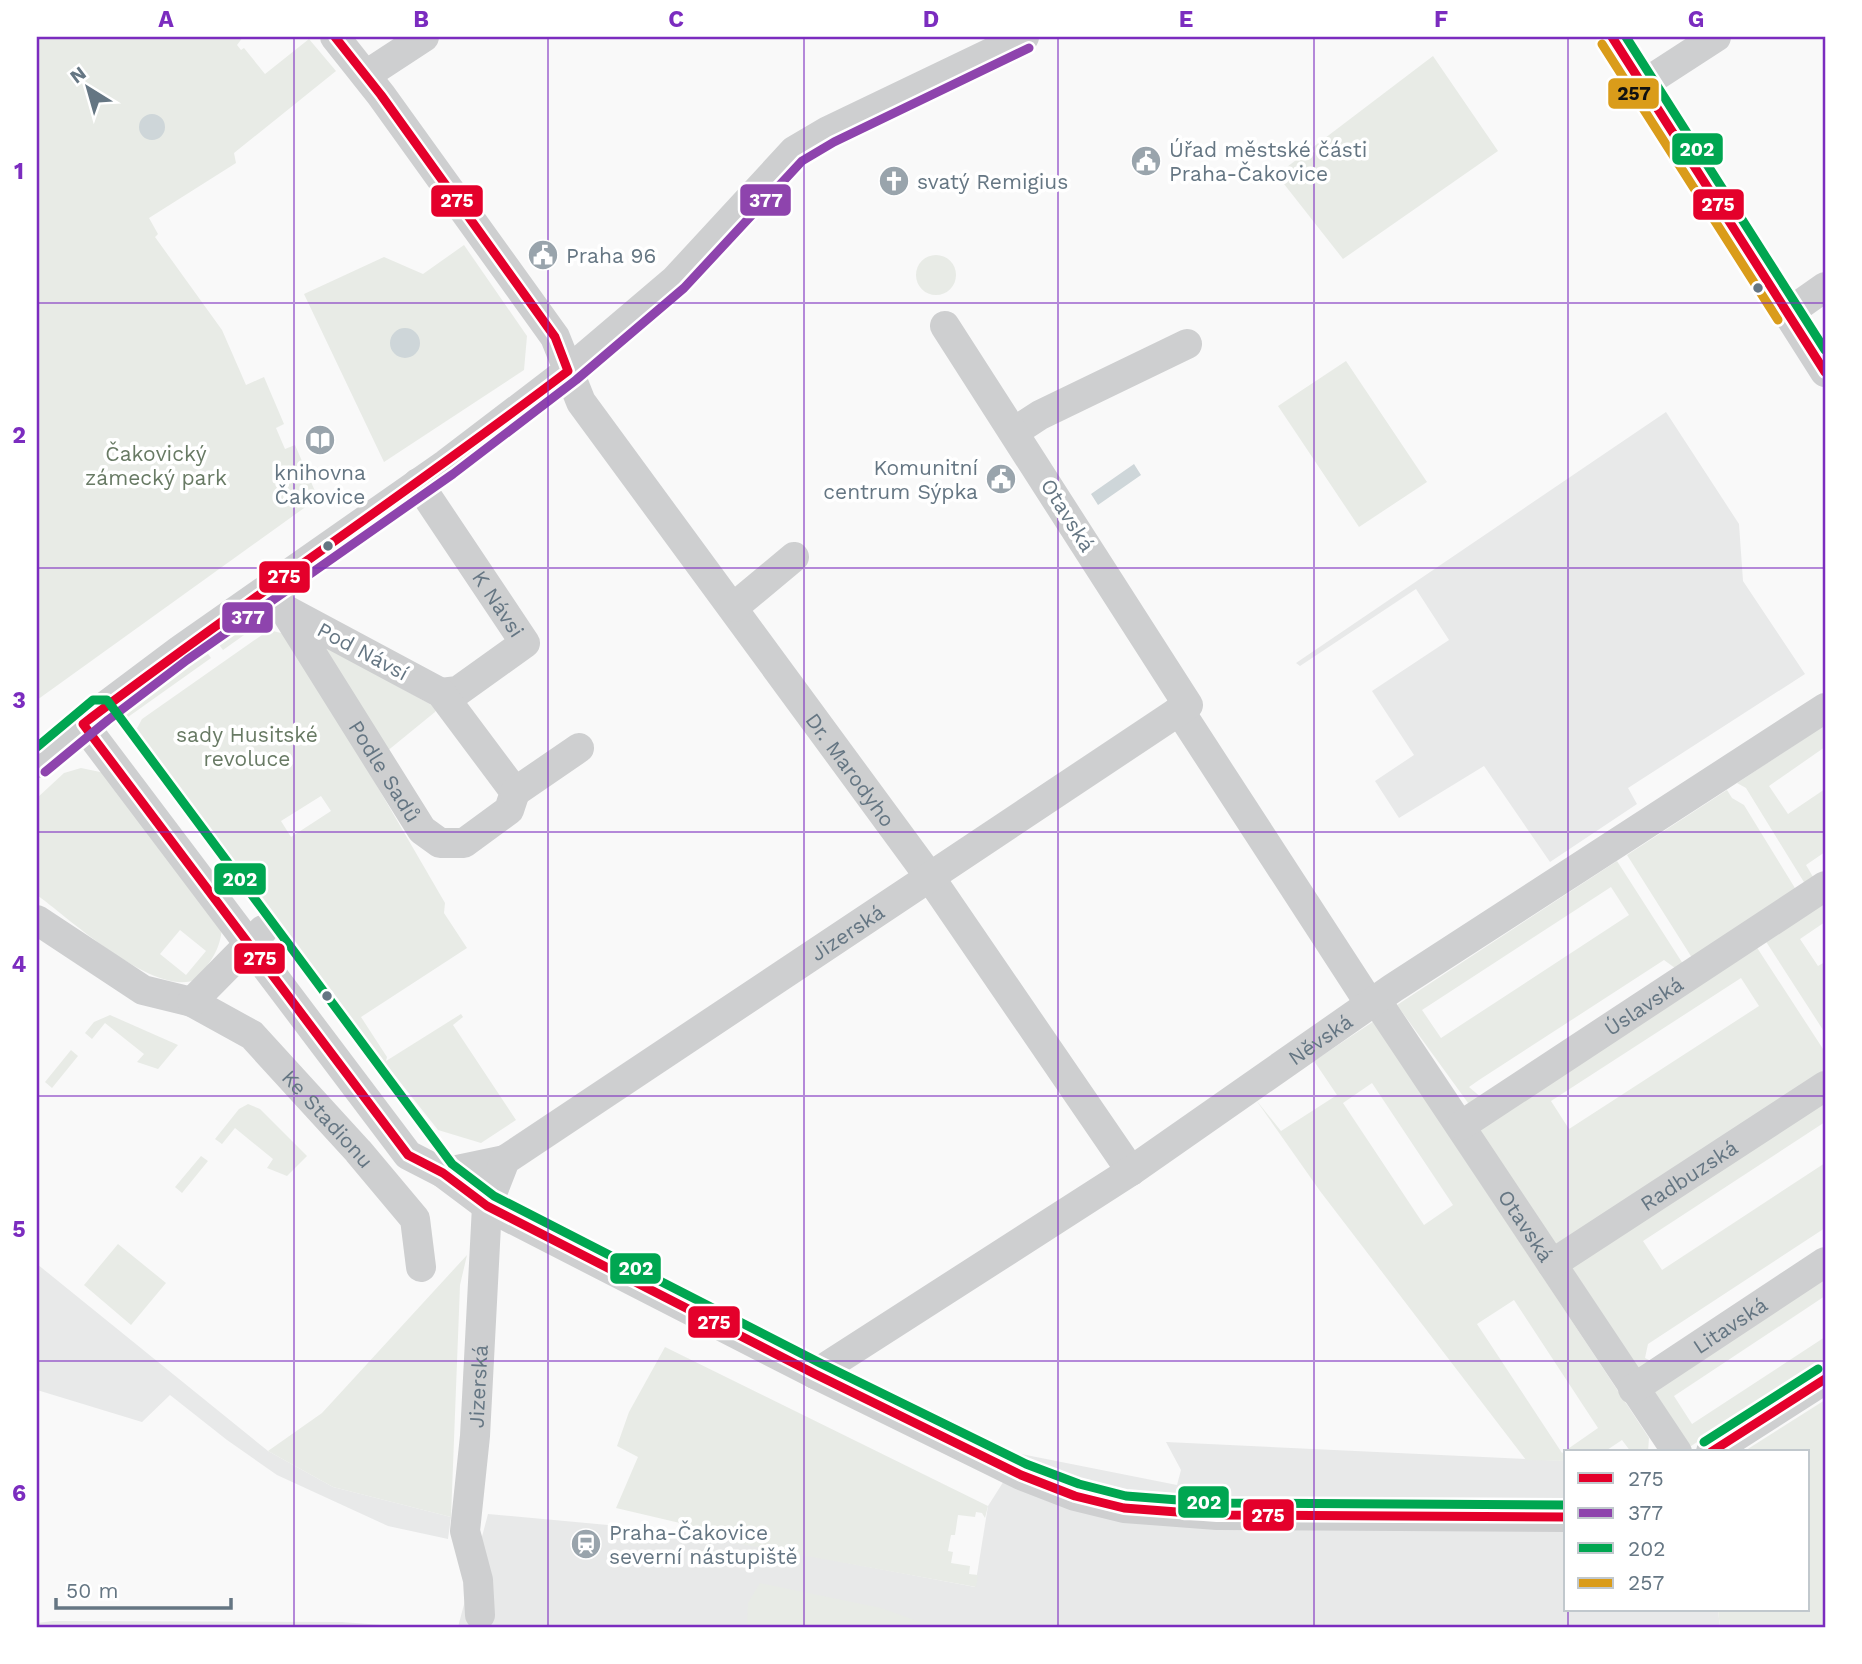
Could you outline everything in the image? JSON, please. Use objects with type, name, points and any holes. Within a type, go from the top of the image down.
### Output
[{"type":"street","name":"Dr. Marodyho","points":[[334,37],[366,75],[555,337],[581,402],[929,876],[1131,1171]]},
{"type":"street","points":[[366,75],[424,37]]},
{"type":"street","points":[[37,763],[92,717],[278,598],[418,484],[568,371],[675,280],[794,151],[828,131],[1024,37]]},
{"type":"street","points":[[1612,37],[1825,372]]},
{"type":"street","points":[[1642,85],[1716,37]]},
{"type":"street","points":[[1788,313],[1825,287]]},
{"type":"street","name":"Otavská","points":[[945,326],[1014,432],[1183,708],[1373,1002],[1462,1125],[1676,1450]]},
{"type":"street","points":[[1014,432],[1040,415],[1187,344]]},
{"type":"street","name":"K Návsi","points":[[418,484],[525,643],[458,691],[441,693]]},
{"type":"street","points":[[734,607],[794,556]]},
{"type":"street","name":"Pod Návsí","points":[[278,598],[441,693]]},
{"type":"street","name":"Podle Sadů","points":[[278,598],[422,830],[440,843],[464,843],[509,810],[515,792]]},
{"type":"street","points":[[441,693],[515,792],[579,747]]},
{"type":"street","name":"Jizerská","points":[[443,1173],[505,1160],[1183,708]]},
{"type":"street","name":"Něvská","points":[[816,1374],[1131,1171],[1373,1002],[1825,708]]},
{"type":"street","name":"Ke Stadionu","points":[[92,717],[257,935],[408,1155],[443,1173],[487,1206],[816,1374],[1021,1475],[1075,1496],[1124,1508],[1217,1516],[1564,1517]]},
{"type":"street","name":"Úslavská","points":[[1462,1125],[1825,886]]},
{"type":"street","name":"Ke Stadionu","points":[[37,920],[143,990],[191,1002],[252,1035],[358,1151],[415,1219],[421,1267]]},
{"type":"street","points":[[191,1002],[257,935]]},
{"type":"street","name":"Radbuzská","points":[[1552,1264],[1825,1086]]},
{"type":"street","name":"Jizerská","points":[[480,1615],[478,1580],[465,1531],[475,1436],[487,1206],[505,1160]]},
{"type":"street","name":"Litavská","points":[[1633,1389],[1825,1262]]},
{"type":"street","points":[[1714,1450],[1825,1379]]},
{"type":"shaded area","points":[[152,114],[162,117],[165,127],[162,137],[152,140],[142,137],[139,127],[142,117]]},
{"type":"shaded area","points":[[405,328],[411,329],[419,337],[419,349],[411,357],[405,358],[399,357],[391,349],[390,343],[391,337],[399,329]]},
{"type":"shaded area","points":[[1666,412],[1739,524],[1743,581],[1805,674],[1628,788],[1637,804],[1550,862],[1484,766],[1399,818],[1375,781],[1414,755],[1372,691],[1449,640],[1416,589],[1300,666],[1296,663]]},
{"type":"shaded area","points":[[1134,464],[1141,475],[1098,505],[1091,494]]},
{"type":"shaded area","points":[[37,1264],[268,1451],[333,1487],[451,1517],[448,1539],[388,1526],[277,1475],[170,1395],[142,1422],[37,1390]]},
{"type":"shaded area","points":[[1166,1442],[1564,1461],[1564,1612],[1718,1612],[1720,1627],[458,1627],[488,1514],[684,1532],[975,1587],[988,1506],[1021,1454],[1177,1485],[1181,1470]]},
{"type":"shaded area","points":[[342,1622],[408,1627],[37,1627],[37,1623]]},
{"type":"green space","name":"Čakovický zámecký park","points":[[37,37],[243,37],[237,45],[241,50],[244,48],[265,74],[309,39],[336,71],[234,153],[236,163],[149,218],[158,234],[155,237],[222,330],[246,385],[264,377],[284,424],[276,428],[285,449],[295,445],[318,498],[37,700]]},
{"type":"green space","points":[[1433,56],[1498,151],[1343,259],[1284,184],[1279,173]]},
{"type":"green space","points":[[464,245],[527,336],[524,370],[384,462],[304,294],[384,257],[423,274]]},
{"type":"green space","points":[[936,255],[944,256],[950,261],[955,267],[955,283],[950,289],[944,294],[936,295],[928,294],[922,289],[917,283],[916,275],[917,267],[922,261],[928,256]]},
{"type":"green space","points":[[1346,361],[1427,482],[1359,527],[1278,406]]},
{"type":"green space","points":[[264,611],[275,613],[223,650],[217,642]]},
{"type":"green space","name":"sady Husitské revoluce","points":[[269,630],[285,634],[294,643],[445,903],[444,913],[467,948],[361,1017],[387,1057],[386,1061],[461,1014],[463,1017],[453,1025],[516,1120],[481,1143],[438,1130],[389,1068],[380,1071],[135,732],[142,719]],"holes":[[[321,796],[331,811],[291,837],[281,821]]]},
{"type":"green space","points":[[316,641],[437,708],[435,712],[386,752]]},
{"type":"green space","points":[[206,651],[211,658],[121,722],[129,705]]},
{"type":"green space","points":[[1825,725],[1825,747],[1769,786],[1788,814],[1825,789],[1825,852],[1806,865],[1816,882],[1807,887],[1746,788],[1737,783]]},
{"type":"green space","points":[[81,768],[105,773],[222,926],[217,948],[197,979],[180,982],[159,978],[137,968],[114,954],[37,895],[37,798],[64,773]],"holes":[[[180,930],[206,951],[186,975],[160,954]]]},
{"type":"green space","points":[[1727,790],[1732,798],[1744,805],[1798,893],[1694,961],[1627,855]]},
{"type":"green space","points":[[1617,861],[1685,967],[1679,971],[1664,960],[1479,1080],[1469,1087],[1483,1099],[1471,1107],[1397,1005]],"holes":[[[1611,887],[1629,915],[1441,1038],[1422,1010]]]},
{"type":"green space","points":[[1825,896],[1825,922],[1800,939],[1818,966],[1825,962],[1825,1033],[1763,937]]},
{"type":"green space","points":[[1754,943],[1825,1052],[1825,1076],[1555,1245],[1476,1125]],"holes":[[[1741,978],[1759,1006],[1569,1129],[1551,1101]]]},
{"type":"green space","points":[[110,1015],[178,1045],[158,1069],[137,1062],[144,1054],[105,1023],[92,1039],[85,1033],[94,1022]]},
{"type":"green space","points":[[1374,1021],[1649,1438],[1648,1450],[1630,1450],[1622,1440],[1607,1450],[1566,1450],[1598,1428],[1514,1300],[1477,1324],[1562,1453],[1564,1452],[1564,1461],[1526,1460],[1320,1191],[1256,1100],[1281,1131],[1337,1095],[1314,1061]],"holes":[[[1372,1083],[1453,1205],[1424,1225],[1343,1103]]]},
{"type":"green space","points":[[71,1050],[78,1056],[52,1088],[45,1082]]},
{"type":"green space","points":[[1825,1097],[1825,1122],[1643,1241],[1662,1270],[1825,1163],[1825,1228],[1648,1344],[1645,1358],[1655,1363],[1636,1369],[1568,1265]]},
{"type":"green space","points":[[248,1104],[260,1109],[307,1156],[287,1176],[267,1168],[273,1159],[235,1128],[222,1144],[215,1139],[239,1109]]},
{"type":"green space","points":[[201,1156],[208,1161],[182,1193],[175,1187]]},
{"type":"green space","points":[[118,1244],[166,1283],[131,1325],[84,1285]]},
{"type":"green space","points":[[467,1255],[460,1285],[451,1517],[333,1487],[268,1451],[322,1413]]},
{"type":"green space","points":[[1825,1273],[1825,1296],[1674,1396],[1692,1424],[1825,1337],[1825,1358],[1688,1448],[1649,1388]]},
{"type":"green space","points":[[665,1347],[988,1506],[985,1518],[982,1513],[976,1512],[975,1517],[958,1515],[955,1535],[951,1535],[948,1551],[953,1552],[951,1563],[970,1566],[969,1574],[978,1575],[976,1587],[730,1542],[731,1535],[616,1508],[638,1457],[617,1446],[629,1412]]},
{"type":"green space","points":[[1825,1400],[1825,1627],[1720,1627],[1718,1612],[1810,1612],[1810,1450],[1746,1450]]},
{"type":"green space","points":[[760,1583],[881,1608],[920,1622],[920,1627],[747,1627],[748,1603]]},
{"type":"transit line","name":"275","points":[[335,37],[381,95],[555,337],[568,371]]},
{"type":"transit line","name":"275","points":[[1612,37],[1825,372]]},
{"type":"transit line","name":"202","points":[[1626,37],[1825,350]]},
{"type":"transit line","name":"257","points":[[1602,44],[1778,320]]},
{"type":"transit line","name":"377","points":[[45,772],[187,660],[453,474],[576,380],[684,288],[802,161],[834,142],[1029,48]]},
{"type":"transit line","name":"275","points":[[568,371],[83,724],[408,1155],[443,1173],[487,1206],[815,1374],[1021,1475],[1075,1496],[1124,1508],[1217,1515],[1564,1517]]},
{"type":"transit line","name":"202","points":[[37,747],[93,700],[107,700],[452,1164],[494,1196],[820,1363],[1026,1464],[1079,1484],[1126,1496],[1217,1503],[1564,1505]]},
{"type":"transit line","name":"202","points":[[1704,1442],[1818,1369]]},
{"type":"transit line","name":"275","points":[[1714,1450],[1825,1379]]},
{"type":"place","name":"Úřad městské části Praha-Čakovice","points":[[1146,161]]},
{"type":"place","name":"svatý Remigius","points":[[894,181]]},
{"type":"place","name":"Praha 96","points":[[543,255]]},
{"type":"place","name":"knihovna Čakovice","points":[[320,440]]},
{"type":"place","name":"Komunitní centrum Sýpka","points":[[1001,479]]},
{"type":"place","name":"Praha-Čakovice severní nástupiště","points":[[586,1544]]}]
